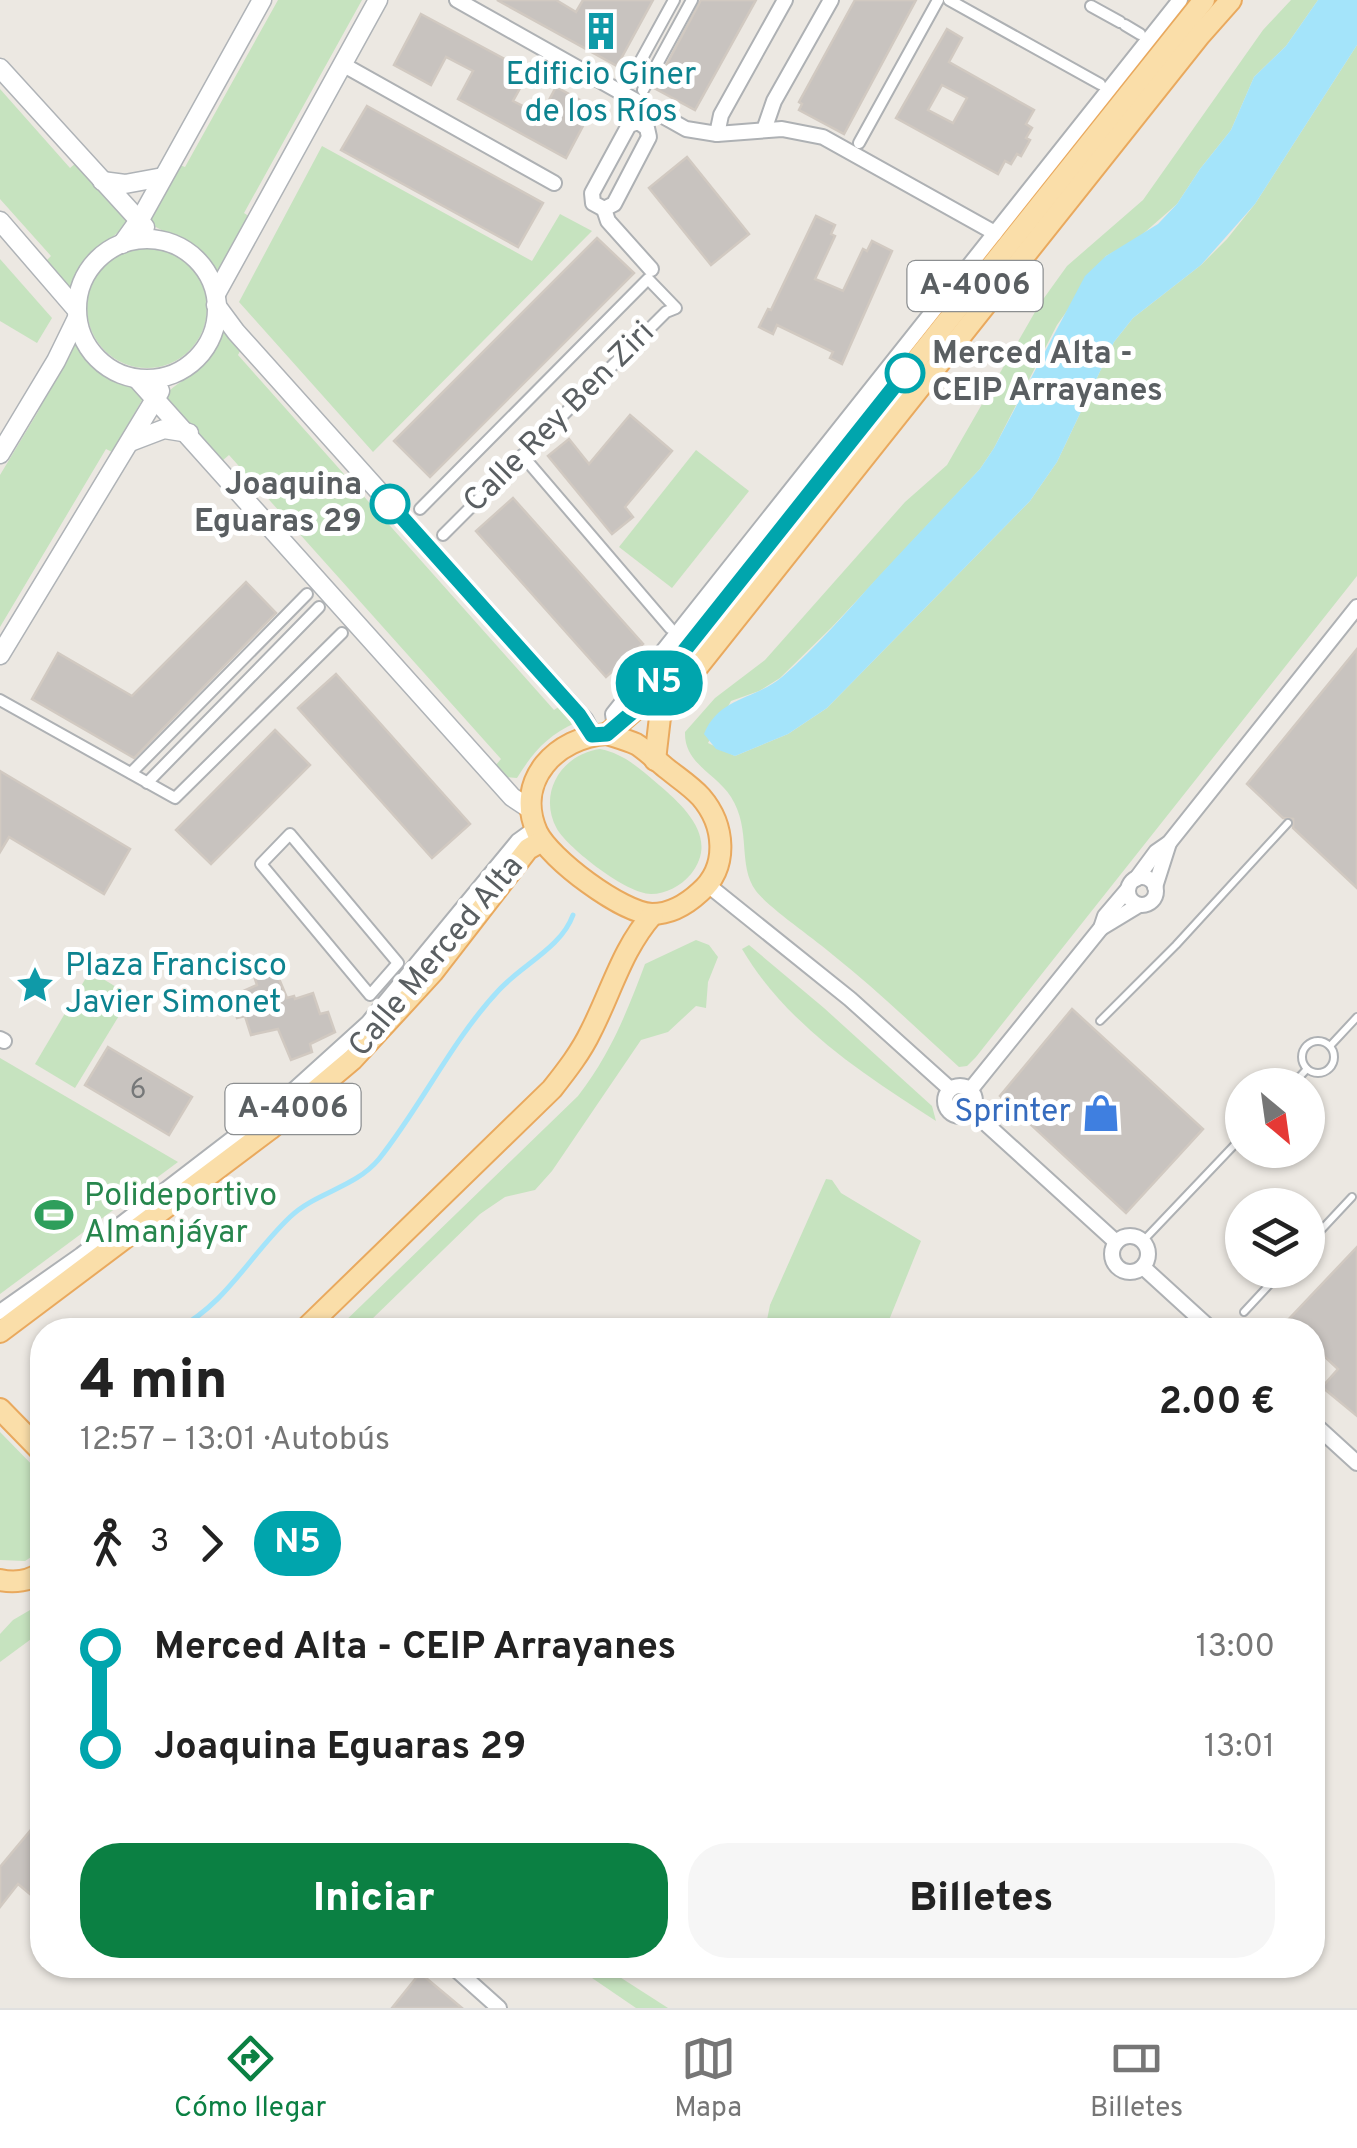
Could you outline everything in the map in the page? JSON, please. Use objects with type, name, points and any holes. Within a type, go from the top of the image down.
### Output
[{"type":"main road","points":[[0,454],[56,361],[77,314],[84,279],[97,260],[122,244],[138,222],[262,0]]},
{"type":"main road","points":[[0,655],[156,397],[171,375],[198,357],[209,341],[216,299],[378,0]]},
{"type":"main road","name":"A-4006","points":[[536,826],[534,783],[543,764],[557,750],[605,732],[642,704],[1204,0]]},
{"type":"main road","name":"A-4006","points":[[655,760],[660,717],[684,684],[1231,0]]},
{"type":"main road","points":[[0,68],[138,222],[195,259],[248,346],[579,715],[605,732],[635,744],[700,797],[716,821],[721,842],[708,885],[672,910],[653,914],[630,910],[611,899],[536,826],[137,378]]},
{"type":"main road","points":[[102,181],[136,183],[163,177]]},
{"type":"main road","points":[[0,221],[77,314],[80,332],[96,358],[119,374],[137,378],[171,375]]},
{"type":"main road","points":[[122,244],[149,239],[165,242]]},
{"type":"main road","points":[[125,445],[152,431],[188,434]]},
{"type":"main road","name":"Calle Merced Alta","points":[[0,1332],[354,1060],[434,972],[528,849],[536,826]]},
{"type":"main road","points":[[316,1318],[552,1089],[593,1028],[626,948],[653,914]]},
{"type":"main road","points":[[0,1409],[30,1440]]},
{"type":"main road","points":[[0,1580],[30,1579]]},
{"type":"street","points":[[457,0],[686,129],[717,134],[800,131],[823,138],[995,233]]},
{"type":"street","points":[[629,82],[674,0]]},
{"type":"street","points":[[643,90],[692,0]]},
{"type":"street","points":[[717,134],[721,115],[786,0]]},
{"type":"street","points":[[764,130],[774,101],[831,0]]},
{"type":"street","points":[[859,144],[938,0]]},
{"type":"street","points":[[949,0],[1100,84]]},
{"type":"street","points":[[605,732],[613,714],[1180,0]]},
{"type":"street","points":[[1086,3],[1140,34]]},
{"type":"street","points":[[342,64],[554,182]]},
{"type":"street","points":[[643,125],[652,110]]},
{"type":"street","points":[[629,125],[643,125],[649,137],[614,204],[604,209],[593,203],[592,192],[629,125]]},
{"type":"street","name":"Calle Rey Ben Ziri","points":[[604,209],[608,221],[651,269]]},
{"type":"street","name":"Calle Rey Ben Ziri","points":[[420,509],[648,279],[676,308],[666,312],[442,535]]},
{"type":"street","points":[[522,455],[670,628]]},
{"type":"street","points":[[130,773],[308,594]]},
{"type":"street","points":[[147,782],[319,606]]},
{"type":"street","points":[[1101,928],[1105,916],[1156,852],[1168,844],[1357,607]]},
{"type":"street","points":[[0,700],[175,798],[342,633]]},
{"type":"street","name":"Calle Merced Alta","points":[[0,1312],[284,1099],[368,1023],[518,842],[536,826]]},
{"type":"street","points":[[290,834],[398,963],[370,995],[261,864],[290,834]]},
{"type":"street","points":[[971,1090],[1101,928],[1151,902],[1168,844]]},
{"type":"street","points":[[1132,884],[1145,878],[1155,887]]},
{"type":"street","points":[[1132,884],[1132,901],[1139,905]]},
{"type":"street","points":[[708,885],[850,999],[950,1089]]},
{"type":"street","points":[[962,1085],[971,1090],[976,1102],[972,1111],[959,1116],[950,1112],[945,1103],[950,1089],[962,1085]]},
{"type":"street","points":[[972,1111],[1116,1242]]},
{"type":"street","points":[[1132,1236],[1142,1242],[1148,1256],[1142,1267],[1125,1272],[1115,1265],[1111,1254],[1116,1242],[1132,1236]]},
{"type":"street","points":[[1142,1267],[1199,1318]]},
{"type":"street","points":[[1325,1434],[1357,1462]]},
{"type":"street","points":[[466,1978],[499,2008]]},
{"type":"lane","points":[[1100,1021],[1288,823]]},
{"type":"lane","points":[[1330,1046],[1357,1016]]},
{"type":"lane","points":[[1305,1068],[1301,1060],[1306,1046],[1315,1040],[1330,1046],[1334,1054],[1330,1068],[1325,1070]]},
{"type":"lane","points":[[1142,1242],[1225,1155]]},
{"type":"lane","points":[[1325,1226],[1352,1197]]},
{"type":"lane","points":[[1244,1312],[1267,1288]]},
{"type":"green space","points":[[278,0],[362,0],[244,213],[250,217],[217,272],[185,242],[148,223],[177,164],[185,167]]},
{"type":"green space","points":[[1291,0],[1318,0],[1286,46],[1254,77],[1231,130],[1177,204],[1136,240],[1106,256],[1057,325],[980,469],[780,678],[731,701],[708,743],[735,756],[788,734],[827,708],[1030,501],[1057,462],[1114,342],[1133,318],[1201,265],[1227,239],[1255,204],[1357,45],[1357,576],[976,1057],[967,1066],[959,1067],[756,891],[747,870],[737,809],[725,789],[695,760],[685,732],[715,698],[765,660],[905,502],[947,465],[1039,305],[1067,266],[1143,200],[1263,30]]},
{"type":"green space","points":[[0,89],[70,168],[76,163],[129,222],[89,261],[71,291],[45,262],[51,256],[0,199]]},
{"type":"green space","points":[[322,146],[532,261],[560,214],[592,231],[373,452],[239,302]]},
{"type":"green space","points":[[147,248],[170,252],[190,265],[203,285],[207,308],[203,331],[190,351],[170,364],[147,368],[124,364],[104,351],[91,331],[87,308],[91,285],[104,265],[124,252]]},
{"type":"green space","points":[[0,259],[52,318],[37,343],[0,321]]},
{"type":"green space","points":[[222,327],[241,349],[238,355],[554,710],[560,706],[575,723],[542,746],[517,778],[505,777],[495,766],[501,759],[229,455],[222,461],[165,396],[207,361]]},
{"type":"green space","points":[[75,336],[96,367],[145,395],[112,452],[106,449],[0,627],[0,475],[39,410],[34,405]]},
{"type":"green space","points":[[696,450],[749,491],[672,588],[619,547]]},
{"type":"green space","points":[[600,749],[639,768],[679,803],[695,825],[700,836],[699,861],[691,874],[673,888],[651,894],[628,887],[586,858],[557,829],[550,802],[557,777],[574,759]]},
{"type":"green space","points":[[696,940],[709,945],[718,957],[708,982],[706,1008],[696,1006],[668,1032],[641,1040],[535,1190],[505,1197],[480,1214],[373,1318],[348,1318],[578,1096],[609,1049],[645,964]]},
{"type":"green space","points":[[749,945],[932,1106],[936,1121],[855,1066],[804,1024],[760,976],[742,949]]},
{"type":"green space","points":[[90,971],[131,996],[75,1088],[35,1064]]},
{"type":"green space","name":"Polideportivo Almanjáyar","points":[[0,1058],[178,1162],[0,1294]]},
{"type":"green space","points":[[826,1179],[832,1180],[841,1193],[921,1241],[890,1318],[767,1318]]},
{"type":"green space","points":[[0,1432],[30,1463],[30,1558],[0,1560]]},
{"type":"green space","points":[[30,1610],[30,1640],[0,1662],[0,1634]]},
{"type":"green space","points":[[592,1978],[621,1978],[668,2008],[636,2008]]},
{"type":"water","points":[[1318,0],[1357,0],[1357,45],[1255,204],[1201,265],[1133,318],[1114,342],[1057,462],[1030,501],[827,708],[788,734],[735,756],[716,749],[704,734],[719,713],[771,685],[795,665],[980,469],[1085,276],[1106,256],[1158,224],[1177,204],[1231,130],[1254,77],[1286,46]]},
{"type":"building","name":"Edificio Giner de los Ríos","points":[[497,0],[556,0],[576,12],[583,0],[653,0],[617,66]]},
{"type":"building","points":[[701,0],[756,0],[695,110],[654,88]]},
{"type":"building","points":[[855,0],[916,0],[844,134],[799,110],[799,102]]},
{"type":"building","points":[[421,14],[529,72],[513,101],[541,115],[556,87],[593,107],[566,158],[458,99],[473,71],[446,57],[431,85],[394,65]]},
{"type":"building","points":[[947,29],[962,38],[949,62],[1034,110],[1026,124],[1032,128],[1026,138],[1030,140],[1021,156],[1017,154],[1011,164],[1005,161],[998,174],[896,118]],"holes":[[[942,85],[967,98],[953,123],[928,110]]]},
{"type":"building","points":[[367,106],[543,203],[518,247],[341,150]]},
{"type":"building","points":[[687,157],[749,234],[711,265],[649,188]]},
{"type":"building","points":[[816,216],[835,225],[831,234],[835,236],[815,279],[843,291],[863,249],[867,251],[872,241],[892,251],[842,364],[830,358],[833,352],[777,325],[773,334],[759,327]]},
{"type":"building","points":[[597,238],[634,273],[430,477],[394,441]]},
{"type":"building","points":[[630,415],[672,451],[625,507],[633,517],[612,534],[548,456],[569,439],[589,464]]},
{"type":"building","points":[[513,498],[643,644],[606,677],[476,531]]},
{"type":"building","points":[[246,582],[276,613],[134,758],[32,699],[58,653],[132,696]]},
{"type":"building","points":[[1357,649],[1357,888],[1293,828],[1293,819],[1283,818],[1247,784]]},
{"type":"building","points":[[336,674],[470,824],[432,858],[298,708]]},
{"type":"building","points":[[275,730],[310,765],[211,864],[176,830]]},
{"type":"building","points":[[0,771],[130,849],[104,894],[9,837],[0,852]]},
{"type":"building","points":[[275,969],[287,998],[313,993],[320,1014],[328,1012],[335,1032],[310,1044],[312,1052],[291,1060],[278,1029],[251,1035],[245,1016],[237,1018],[230,997],[257,985],[254,976]]},
{"type":"building","name":"Sprinter","points":[[1072,1009],[1203,1129],[1126,1213],[1000,1096]]},
{"type":"building","points":[[108,1047],[192,1097],[169,1135],[85,1085]]},
{"type":"building","points":[[1357,1247],[1357,1416],[1325,1389],[1325,1384],[1338,1369],[1325,1357],[1325,1318],[1290,1318],[1318,1288],[1325,1288],[1325,1281]]},
{"type":"building","points":[[30,1831],[30,1894],[18,1884],[0,1907],[0,1867]]},
{"type":"building","points":[[416,1978],[426,1978],[462,2008],[392,2008]]},
{"type":"waterway","points":[[195,1318],[224,1293],[290,1217],[359,1177],[379,1159],[482,1009],[560,937],[573,915]]},
{"type":"bus line","name":"N5","points":[[390,504],[584,720],[592,735],[607,734],[642,704],[905,373]]},
{"type":"place","name":"Edificio Giner de los Ríos","points":[[601,31]]},
{"type":"place","name":"Merced Alta - CEIP Arrayanes","points":[[905,373]]},
{"type":"place","name":"Joaquina Eguaras 29","points":[[390,504]]},
{"type":"place","name":"Plaza Francisco Javier Simonet","points":[[35,985]]},
{"type":"place","name":"Sprinter","points":[[1101,1113]]},
{"type":"place","name":"Polideportivo Almanjáyar","points":[[54,1215]]}]
